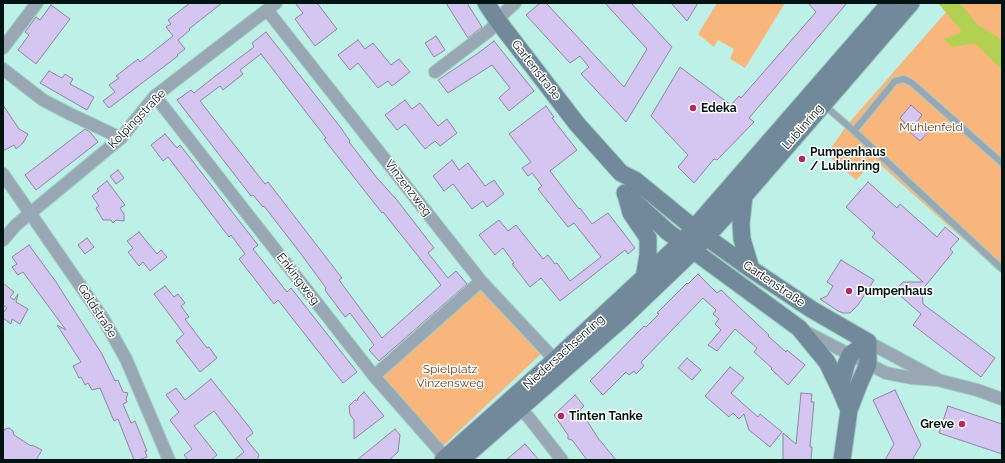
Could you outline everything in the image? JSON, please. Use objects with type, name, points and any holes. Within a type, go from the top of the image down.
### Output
[{"type":"main road","name":"Gartenstraße","points":[[486,3],[498,21],[577,124],[621,173],[635,180],[701,233],[751,269],[811,309],[868,342]]},
{"type":"main road","name":"Lublinring","points":[[701,233],[890,3]]},
{"type":"main road","name":"Lublinring","points":[[688,246],[744,196],[911,3]]},
{"type":"main road","points":[[621,173],[631,213],[648,238],[648,255],[644,278]]},
{"type":"main road","name":"Gartenstraße","points":[[625,193],[668,232],[799,328],[827,362],[840,388],[848,410]]},
{"type":"main road","points":[[744,196],[741,224],[742,239],[751,269]]},
{"type":"main road","name":"Niedersachsenring","points":[[450,459],[644,278],[688,246]]},
{"type":"main road","name":"Niedersachsenring","points":[[450,459],[520,408],[624,317],[688,246]]},
{"type":"main road","points":[[840,388],[850,355],[868,342]]},
{"type":"main road","points":[[842,460],[848,410],[868,364],[868,342]]},
{"type":"street","points":[[3,48],[37,3]]},
{"type":"street","points":[[436,72],[490,30],[515,3]]},
{"type":"street","name":"Kolpingstraße","points":[[3,240],[16,225],[31,212],[121,138],[155,96],[271,6]]},
{"type":"street","name":"Vinzenzweg","points":[[271,6],[481,281],[555,360]]},
{"type":"street","points":[[3,69],[32,92],[48,102],[121,138]]},
{"type":"street","name":"Enkingweg","points":[[155,96],[374,376],[450,459]]},
{"type":"street","name":"Goldstraße","points":[[3,174],[31,212],[112,333],[126,359],[169,460]]},
{"type":"street","points":[[374,376],[481,281]]},
{"type":"street","name":"Gartenstraße","points":[[799,328],[886,373],[912,378],[938,380],[977,390],[1002,399]]},
{"type":"street","name":"Gartenstraße","points":[[868,342],[938,380]]},
{"type":"street","points":[[520,408],[562,460]]},
{"type":"lane","points":[[854,131],[895,81],[904,79],[912,83],[1002,163]]},
{"type":"lane","points":[[823,104],[1002,269]]},
{"type":"green space","points":[[717,3],[785,3],[745,68],[730,59],[734,49],[718,40],[714,47],[698,34]]},
{"type":"green space","name":"Mühlenfeld","points":[[954,3],[1002,3],[1002,274],[875,160],[856,180],[827,154],[847,125]]},
{"type":"green space","name":"Spielplatz Vinzensweg","points":[[482,285],[541,354],[441,448],[381,373]]},
{"type":"shaded area","points":[[938,3],[960,3],[978,25],[998,37],[1002,43],[1002,70],[976,44],[952,47],[944,39],[960,33],[961,30]]},
{"type":"building","points":[[190,3],[222,3],[189,29],[190,30],[178,40],[185,49],[177,55],[178,56],[109,108],[103,101],[115,92],[109,85],[119,78],[116,76],[138,59],[140,62],[173,36],[166,27],[171,24],[168,20]]},
{"type":"building","points":[[295,3],[317,3],[337,29],[315,46],[295,19],[303,13]]},
{"type":"building","points":[[446,3],[467,3],[482,27],[468,38]]},
{"type":"building","points":[[540,3],[546,3],[624,87],[647,49],[605,3],[631,3],[672,47],[626,122],[581,74],[589,67],[580,56],[570,63],[526,15]]},
{"type":"building","points":[[671,3],[698,3],[687,21]]},
{"type":"building","points":[[808,3],[847,3],[749,118],[754,122],[717,160],[714,159],[694,183],[678,167],[688,155],[651,116],[680,67],[731,105],[739,96],[741,98],[816,12]]},
{"type":"building","points":[[51,5],[70,19],[36,64],[18,50],[29,35],[25,32],[36,17],[40,20]]},
{"type":"building","points":[[266,32],[341,128],[350,141],[349,142],[377,178],[397,200],[434,248],[428,253],[448,278],[456,271],[467,284],[379,361],[369,350],[374,345],[350,313],[345,317],[325,290],[326,288],[264,206],[263,207],[253,195],[251,196],[177,100],[191,90],[194,93],[254,47],[252,43]],"holes":[[[261,54],[326,138],[324,139],[441,285],[382,338],[339,280],[342,278],[268,182],[265,184],[200,101],[220,86],[223,90],[243,74],[240,70]]]},
{"type":"building","points":[[436,36],[445,50],[434,57],[425,43]]},
{"type":"building","points":[[358,40],[365,49],[373,43],[391,65],[399,59],[410,72],[392,86],[388,81],[378,88],[358,63],[350,70],[338,55]]},
{"type":"building","points":[[494,41],[534,91],[509,111],[499,98],[510,88],[492,65],[448,93],[438,80]]},
{"type":"building","points":[[49,71],[62,78],[65,74],[73,79],[70,84],[94,97],[87,110],[40,83]]},
{"type":"building","points":[[405,100],[412,109],[420,103],[438,126],[447,119],[457,133],[440,146],[435,141],[425,149],[405,124],[397,130],[385,115]]},
{"type":"building","points":[[3,105],[19,129],[28,134],[23,143],[16,149],[14,145],[3,151]]},
{"type":"building","points":[[911,105],[922,115],[917,122],[928,132],[920,141],[902,125],[905,123],[900,118]]},
{"type":"building","points":[[546,106],[554,117],[552,118],[577,150],[550,171],[592,224],[608,213],[635,248],[628,254],[625,250],[560,301],[541,278],[530,287],[512,264],[514,263],[503,248],[495,255],[479,235],[499,220],[508,231],[516,225],[543,259],[548,255],[555,264],[557,263],[570,281],[601,257],[574,223],[568,227],[538,189],[542,186],[532,173],[528,176],[522,168],[531,162],[509,134]]},
{"type":"building","points":[[85,129],[90,132],[98,142],[36,190],[25,175]]},
{"type":"building","points":[[165,134],[177,148],[180,145],[258,245],[253,249],[287,292],[291,288],[357,372],[343,383],[278,300],[274,304],[239,259],[245,254],[231,235],[229,237],[168,157],[163,161],[151,145]]},
{"type":"building","points":[[452,160],[459,170],[468,163],[485,186],[494,180],[504,194],[487,207],[483,201],[472,209],[453,184],[444,191],[433,176]]},
{"type":"building","points":[[118,170],[124,178],[116,184],[110,176]]},
{"type":"building","points":[[107,181],[125,205],[120,208],[124,214],[124,221],[116,220],[113,223],[111,220],[103,220],[96,208],[99,206],[92,196],[99,191],[97,189]]},
{"type":"building","points":[[868,182],[897,208],[900,204],[937,237],[945,227],[959,239],[950,249],[953,252],[922,290],[923,304],[995,358],[981,377],[913,325],[921,314],[895,291],[903,282],[923,282],[872,237],[875,233],[846,207]]},
{"type":"building","points":[[139,232],[157,254],[161,250],[167,257],[150,271],[143,262],[139,266],[128,252],[133,248],[127,241]]},
{"type":"building","points":[[87,238],[94,247],[85,254],[78,245]]},
{"type":"building","points":[[29,245],[56,282],[102,354],[115,381],[118,380],[123,392],[128,393],[126,399],[127,402],[123,404],[131,423],[135,421],[147,451],[145,451],[147,457],[134,460],[118,419],[114,421],[100,388],[92,390],[88,383],[85,385],[81,377],[79,378],[73,366],[81,362],[57,325],[66,330],[23,272],[18,275],[12,267],[17,264],[12,257]]},
{"type":"building","name":"Pumpenhaus","points":[[841,260],[874,280],[858,305],[850,313],[838,311],[820,299],[827,296],[833,286],[827,282]]},
{"type":"building","points":[[698,274],[717,293],[721,290],[769,335],[768,336],[786,352],[787,350],[805,365],[788,385],[754,352],[757,348],[735,329],[717,351],[708,345],[721,330],[715,324],[719,319],[713,314],[716,310],[703,298],[641,362],[644,366],[636,374],[634,371],[629,375],[626,372],[603,395],[590,381],[644,326],[646,327],[659,314],[657,313],[687,283],[688,284]]},
{"type":"building","points":[[3,283],[14,292],[10,297],[14,300],[18,294],[16,302],[28,309],[20,324],[12,319],[11,324],[3,318],[3,313],[7,308],[3,305]]},
{"type":"building","points":[[165,286],[174,297],[178,294],[185,303],[181,306],[189,317],[185,319],[207,348],[209,347],[217,358],[200,372],[176,341],[184,334],[154,294]]},
{"type":"building","points":[[687,358],[701,370],[692,380],[678,368]]},
{"type":"building","points":[[730,367],[744,378],[731,393],[758,417],[760,414],[782,432],[770,447],[749,430],[744,414],[739,419],[733,413],[729,417],[705,396]]},
{"type":"building","points":[[211,379],[253,433],[246,439],[259,455],[257,460],[234,460],[244,452],[214,411],[194,426],[217,455],[211,460],[188,460],[184,455],[192,449],[170,420],[179,412],[166,395],[176,388],[185,400]]},
{"type":"building","points":[[895,390],[921,445],[912,460],[885,460],[894,444],[873,400]]},
{"type":"building","points":[[364,392],[384,416],[354,439],[354,420],[350,415],[349,406],[355,400],[357,401]]},
{"type":"building","points":[[801,393],[812,394],[811,402],[814,402],[810,447],[812,447],[811,460],[783,460],[783,433],[796,444]]},
{"type":"building","points":[[575,395],[584,406],[580,410],[598,438],[616,460],[587,460],[572,440],[568,439],[568,435],[554,415]]},
{"type":"building","points":[[948,406],[1002,424],[1002,454],[939,433]]},
{"type":"building","points":[[9,428],[13,431],[14,435],[31,446],[32,445],[42,450],[36,460],[3,460],[3,432],[5,429]]},
{"type":"building","points":[[395,429],[400,435],[398,452],[389,460],[357,460]]},
{"type":"building","points":[[525,444],[539,460],[506,460]]},
{"type":"place","name":"Edeka","points":[[693,108]]},
{"type":"place","name":"Pumpenhaus / Lublinring","points":[[802,159]]},
{"type":"place","name":"Pumpenhaus","points":[[849,291]]},
{"type":"place","name":"Tinten Tanke","points":[[561,416]]},
{"type":"place","name":"Greve","points":[[962,424]]}]
